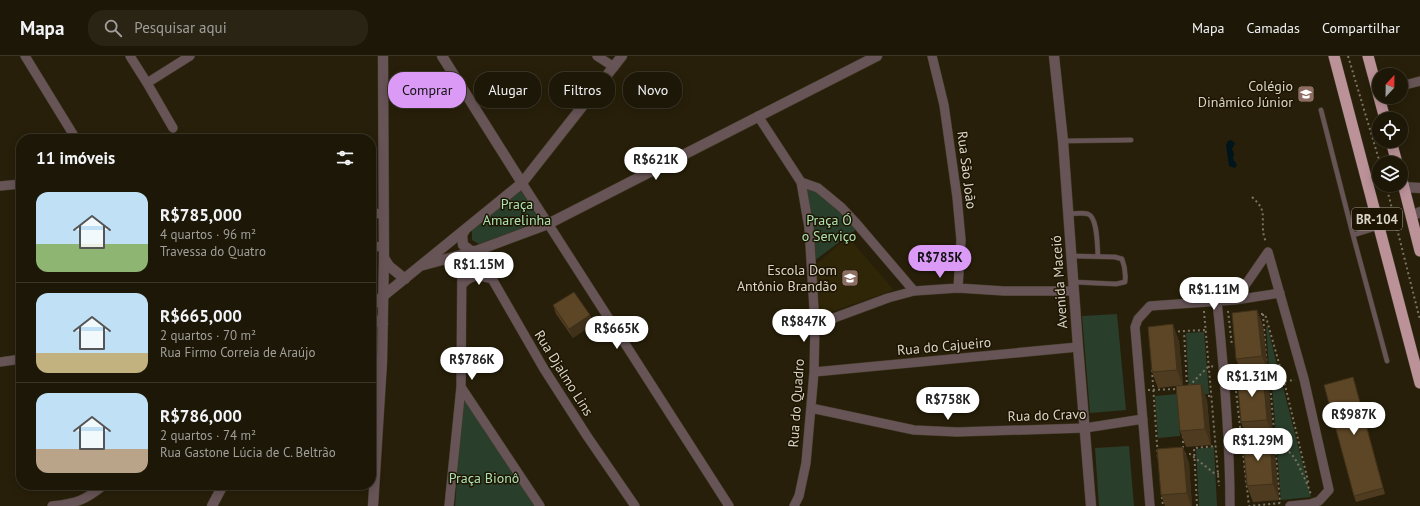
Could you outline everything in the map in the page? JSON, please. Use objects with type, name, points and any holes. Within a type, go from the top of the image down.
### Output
[{"type":"highway","name":"BR-104","points":[[1334,56],[1420,382]]},
{"type":"highway","points":[[1368,56],[1372,70]]},
{"type":"highway","name":"BR-104","points":[[1407,192],[1416,214],[1420,250]]},
{"type":"street","points":[[25,56],[73,134]]},
{"type":"street","points":[[130,56],[148,83],[173,128]]},
{"type":"street","points":[[148,83],[190,56]]},
{"type":"street","points":[[376,420],[382,362],[383,324],[383,56]]},
{"type":"street","points":[[442,56],[729,506]]},
{"type":"street","points":[[597,56],[614,67]]},
{"type":"street","points":[[376,302],[522,183],[622,56]]},
{"type":"street","points":[[420,266],[476,251],[548,224],[877,56]]},
{"type":"street","name":"Rua São João","points":[[932,56],[944,105],[957,197],[961,240],[958,288]]},
{"type":"street","name":"Avenida Maceió","points":[[1054,56],[1063,141],[1091,506]]},
{"type":"street","points":[[1408,84],[1420,81]]},
{"type":"street","points":[[758,116],[801,182],[818,188],[841,207],[914,291]]},
{"type":"street","name":"Rua do Quadro","points":[[794,506],[799,496],[806,463],[814,372],[815,325],[809,228],[801,182]]},
{"type":"street","points":[[1408,183],[1420,188]]},
{"type":"street","points":[[0,186],[16,184]]},
{"type":"street","points":[[376,213],[383,214]]},
{"type":"street","points":[[465,230],[462,235],[463,245],[471,251],[476,251]]},
{"type":"street","points":[[376,246],[384,247]]},
{"type":"street","name":"Rua Djalmo Lins","points":[[476,251],[544,369],[587,436],[636,506]]},
{"type":"street","points":[[1268,252],[1304,379],[1328,490],[1319,501],[1310,504],[1288,504]]},
{"type":"street","points":[[1230,506],[1230,476],[1224,366],[1226,300],[1268,252]]},
{"type":"street","points":[[449,506],[461,387],[462,255]]},
{"type":"street","points":[[384,258],[389,266],[405,278]]},
{"type":"street","points":[[462,285],[472,277],[480,275],[492,279]]},
{"type":"street","points":[[815,325],[888,298],[914,291],[958,288],[1004,291],[1074,286]]},
{"type":"street","points":[[1150,506],[1135,328],[1138,319],[1150,306],[1226,300],[1280,293]]},
{"type":"street","points":[[376,320],[383,324]]},
{"type":"street","name":"Rua do Cajueiro","points":[[814,372],[1078,347]]},
{"type":"street","points":[[0,362],[16,360]]},
{"type":"street","points":[[376,361],[382,362]]},
{"type":"street","points":[[461,387],[540,506]]},
{"type":"street","name":"Rua do Cravo","points":[[811,408],[914,430],[957,432],[1085,428],[1143,419]]},
{"type":"street","points":[[52,506],[70,504],[88,498],[98,490]]},
{"type":"street","points":[[212,506],[220,490]]},
{"type":"street","points":[[373,490],[373,506]]},
{"type":"lane","points":[[1321,110],[1387,361]]},
{"type":"lane","points":[[1063,141],[1131,140]]},
{"type":"lane","points":[[1068,214],[1086,213],[1091,216],[1095,222],[1098,256]]},
{"type":"lane","points":[[1353,235],[1379,227]]},
{"type":"lane","points":[[1071,256],[1115,257],[1122,259],[1125,266],[1125,282],[1116,284],[1074,286]]},
{"type":"path","points":[[1348,56],[1378,156]]},
{"type":"path","points":[[1388,192],[1420,320]]},
{"type":"path","points":[[1252,197],[1260,205],[1264,221],[1263,230],[1268,252]]},
{"type":"path","points":[[1226,300],[1230,317],[1232,347]]},
{"type":"path","points":[[1203,302],[1207,330],[1219,487]]},
{"type":"path","points":[[1250,315],[1264,314]]},
{"type":"path","points":[[1264,314],[1284,381],[1312,500]]},
{"type":"path","points":[[1264,314],[1280,503]]},
{"type":"path","points":[[1170,332],[1207,330]]},
{"type":"path","points":[[1184,331],[1188,392]]},
{"type":"path","points":[[1187,388],[1208,366],[1224,366]]},
{"type":"path","points":[[1152,369],[1159,462]]},
{"type":"path","points":[[1262,383],[1304,379]]},
{"type":"path","points":[[1225,386],[1235,385],[1249,506],[1280,503],[1288,504]]},
{"type":"path","points":[[1141,390],[1154,391],[1180,389]]},
{"type":"path","points":[[1200,396],[1212,396]]},
{"type":"path","points":[[1182,433],[1183,454],[1190,454],[1214,474],[1230,476]]},
{"type":"path","points":[[1197,506],[1194,448],[1216,446]]},
{"type":"path","points":[[1266,447],[1275,446],[1290,453],[1297,460],[1311,492]]},
{"type":"path","points":[[1146,456],[1164,455]]},
{"type":"path","points":[[1162,492],[1163,506]]},
{"type":"shaded area","name":"Escola Dom Antônio Brandão","points":[[848,237],[894,290],[819,316],[814,266]]},
{"type":"green space","name":"Praça Ó o Serviço","points":[[804,186],[819,192],[857,229],[814,261]]},
{"type":"green space","name":"Praça Amarelinha","points":[[521,187],[543,221],[479,244],[472,240],[472,227]]},
{"type":"green space","points":[[1117,314],[1126,410],[1090,413],[1082,316]]},
{"type":"green space","points":[[1266,326],[1268,328],[1280,379],[1270,381]]},
{"type":"green space","points":[[1204,332],[1209,394],[1189,395],[1186,333]]},
{"type":"green space","points":[[1282,383],[1311,497],[1281,500],[1272,385]]},
{"type":"green space","name":"Praça Bionô","points":[[463,394],[534,506],[455,506]]},
{"type":"green space","points":[[1178,394],[1180,436],[1158,438],[1155,396]]},
{"type":"green space","points":[[1129,446],[1134,506],[1099,506],[1095,448]]},
{"type":"green space","points":[[1214,447],[1217,506],[1199,506],[1196,449]]},
{"type":"water","points":[[1231,140],[1235,143],[1232,149],[1234,154],[1233,159],[1237,165],[1235,168],[1229,166],[1226,145],[1228,141]]},
{"type":"building","points":[[574,292],[590,315],[569,329],[553,305]]},
{"type":"building","points":[[1257,310],[1262,356],[1236,359],[1232,313]]},
{"type":"building","points":[[1173,324],[1177,370],[1152,372],[1148,327]]},
{"type":"building","points":[[1263,373],[1267,420],[1241,422],[1237,375]]},
{"type":"building","points":[[1353,377],[1383,488],[1354,496],[1324,385]]},
{"type":"building","points":[[1201,384],[1205,429],[1180,431],[1176,386]]},
{"type":"building","points":[[1270,439],[1273,484],[1247,486],[1243,441]]},
{"type":"building","points":[[1183,447],[1187,493],[1161,495],[1157,449]]},
{"type":"place","name":"Colégio Dinâmico Júnior","points":[[1306,94]]},
{"type":"place","name":"Escola Dom Antônio Brandão","points":[[850,278]]}]
